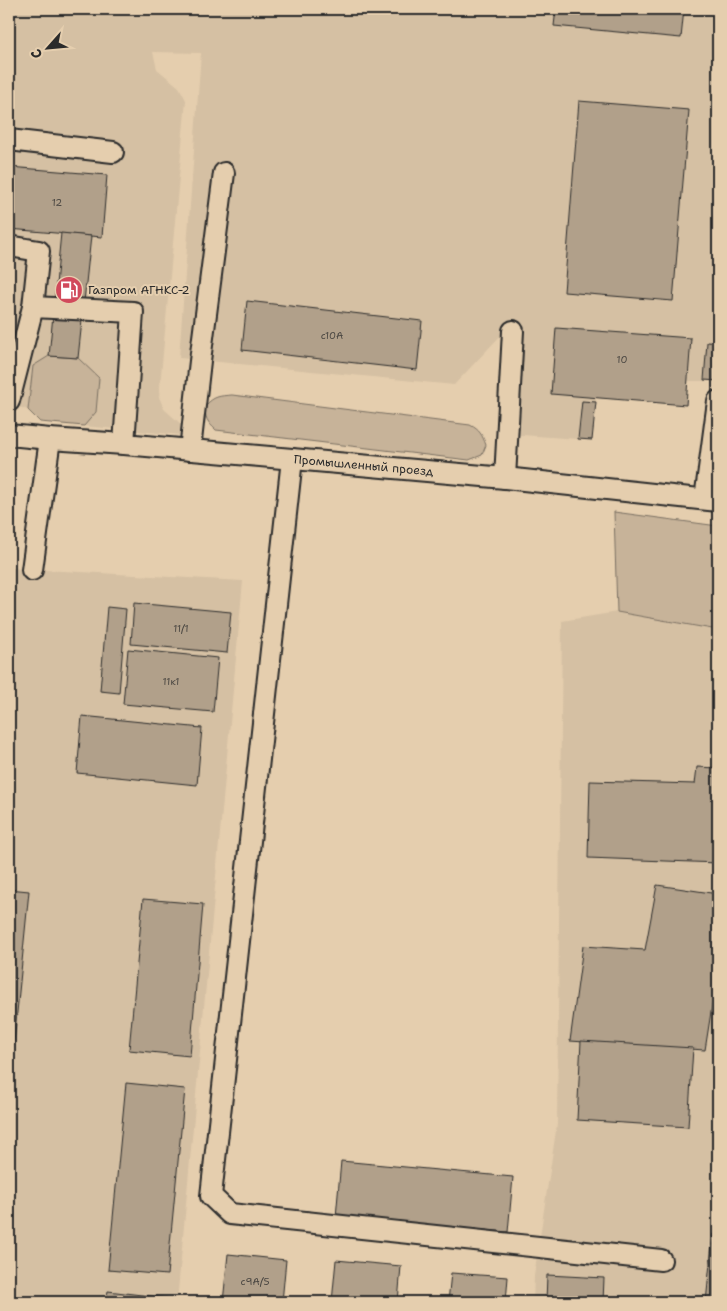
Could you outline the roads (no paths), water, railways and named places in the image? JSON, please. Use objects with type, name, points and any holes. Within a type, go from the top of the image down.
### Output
[{"type":"street","points":[[9,140],[113,152]]},
{"type":"street","points":[[190,450],[224,173]]},
{"type":"street","points":[[9,246],[40,251],[33,307],[9,401]]},
{"type":"street","points":[[33,307],[133,312],[124,444]]},
{"type":"street","points":[[506,478],[513,331]]},
{"type":"street","points":[[711,500],[718,401]]},
{"type":"street","name":"Промышленный проезд","points":[[9,435],[506,478],[711,500]]},
{"type":"street","points":[[32,570],[50,439]]},
{"type":"street","points":[[292,459],[211,1196],[230,1214],[661,1260]]},
{"type":"place","name":"Газпром АГНКС-2","points":[[69,290]]}]
